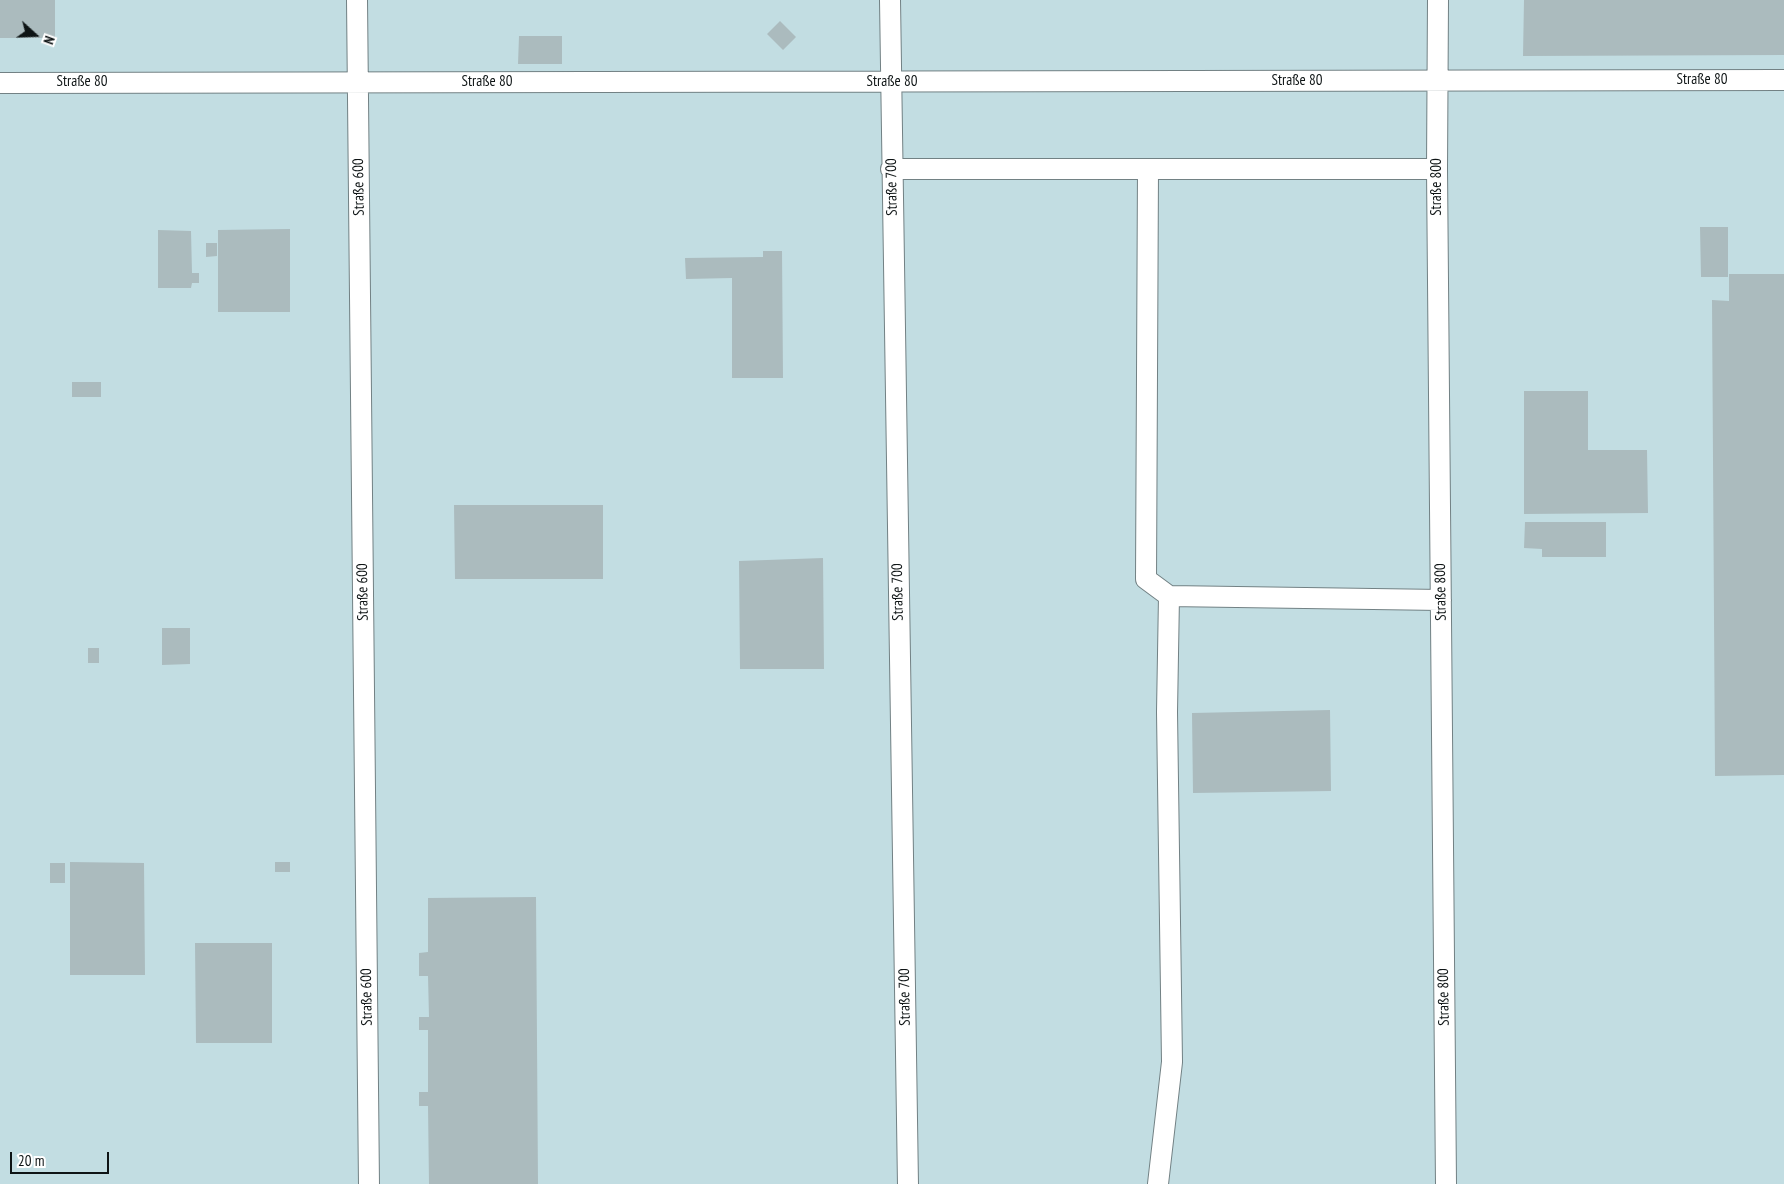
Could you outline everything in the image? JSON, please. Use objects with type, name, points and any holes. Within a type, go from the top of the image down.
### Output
[{"type":"lane","name":"Straße 600","points":[[357,0],[369,1184]]},
{"type":"lane","name":"Straße 700","points":[[890,0],[891,169],[908,1184]]},
{"type":"lane","name":"Straße 800","points":[[1438,0],[1436,168],[1446,1184]]},
{"type":"lane","name":"Straße 80","points":[[0,82],[1784,80]]},
{"type":"lane","points":[[891,169],[1436,168]]},
{"type":"lane","points":[[1148,169],[1146,579],[1169,596],[1441,600]]},
{"type":"lane","points":[[1158,1184],[1172,1062],[1167,712],[1169,596]]},
{"type":"shaded area","points":[[0,0],[1784,0],[1784,1184],[0,1184]]},
{"type":"building","points":[[0,0],[55,0],[55,38],[0,38]]},
{"type":"building","points":[[1524,0],[1784,0],[1784,55],[1523,56]]},
{"type":"building","points":[[780,21],[796,37],[783,50],[767,34]]},
{"type":"building","points":[[519,36],[562,36],[562,64],[518,64]]},
{"type":"building","points":[[1700,227],[1728,227],[1728,277],[1701,277]]},
{"type":"building","points":[[290,229],[290,312],[218,312],[218,230]]},
{"type":"building","points":[[158,230],[191,231],[192,273],[199,273],[199,283],[192,283],[191,288],[158,288]]},
{"type":"building","points":[[206,243],[217,243],[217,256],[206,257]]},
{"type":"building","points":[[763,251],[782,251],[783,378],[732,378],[732,278],[686,279],[685,258],[763,257]]},
{"type":"building","points":[[1729,274],[1784,274],[1784,775],[1715,776],[1712,300],[1729,301]]},
{"type":"building","points":[[72,382],[101,382],[101,397],[72,397]]},
{"type":"building","points":[[1524,391],[1588,391],[1588,450],[1647,450],[1648,513],[1524,514]]},
{"type":"building","points":[[454,505],[603,505],[603,579],[455,579]]},
{"type":"building","points":[[1525,522],[1606,522],[1606,557],[1542,557],[1542,549],[1524,548]]},
{"type":"building","points":[[823,558],[824,669],[740,669],[739,561]]},
{"type":"building","points":[[162,628],[190,628],[190,664],[162,665]]},
{"type":"building","points":[[88,648],[99,648],[99,663],[88,663]]},
{"type":"building","points":[[1330,710],[1331,791],[1193,793],[1192,713]]},
{"type":"building","points":[[70,862],[144,863],[145,975],[70,975]]},
{"type":"building","points":[[275,862],[290,862],[290,872],[275,872]]},
{"type":"building","points":[[50,863],[65,863],[65,883],[50,883]]},
{"type":"building","points":[[536,897],[538,1184],[429,1184],[428,1106],[419,1106],[419,1092],[428,1092],[428,1030],[419,1030],[419,1017],[429,1017],[428,976],[419,976],[419,953],[428,952],[428,898]]},
{"type":"building","points":[[195,943],[272,943],[272,1043],[196,1043]]}]
